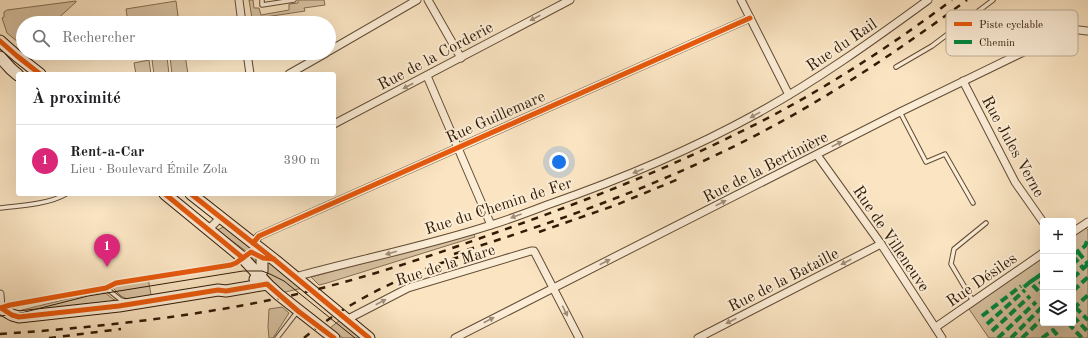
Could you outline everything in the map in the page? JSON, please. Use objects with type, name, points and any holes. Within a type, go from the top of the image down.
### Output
[{"type":"main road","points":[[0,41],[16,55]]},
{"type":"main road","points":[[0,58],[16,73]]},
{"type":"main road","points":[[21,60],[37,72]]},
{"type":"main road","points":[[168,196],[210,228],[243,258],[267,284],[330,337]]},
{"type":"main road","points":[[197,196],[220,218],[262,250],[369,338]]},
{"type":"main road","points":[[218,290],[225,286],[252,281],[259,276],[263,266],[262,250]]},
{"type":"main road","points":[[1,308],[12,315],[19,317],[119,306],[143,301],[218,290],[226,291],[267,284]]},
{"type":"street","points":[[239,0],[241,16]]},
{"type":"street","points":[[336,47],[418,0]]},
{"type":"street","points":[[428,0],[461,58]]},
{"type":"street","name":"Rue de la Corderie","points":[[336,123],[570,0]]},
{"type":"street","points":[[741,0],[789,95]]},
{"type":"street","name":"Rue du Rail","points":[[789,95],[834,67],[928,0]]},
{"type":"street","name":"Rue Guillemare","points":[[253,243],[259,236],[750,18]]},
{"type":"street","name":"Rue de la Bertinière","points":[[1078,31],[1088,33]]},
{"type":"street","name":"Rue de la Bertinière","points":[[455,338],[900,112],[1015,56]]},
{"type":"street","points":[[0,58],[16,59]]},
{"type":"street","points":[[248,60],[250,72]]},
{"type":"street","points":[[293,72],[314,60]]},
{"type":"street","points":[[427,76],[491,225]]},
{"type":"street","name":"Rue Jules Verne","points":[[963,81],[1015,182],[1040,218]]},
{"type":"street","name":"Rue du Chemin de Fer","points":[[295,277],[376,257],[491,225],[573,196],[690,148],[789,95]]},
{"type":"street","name":"Rue de Villeneuve","points":[[817,155],[881,244],[936,327],[941,338]]},
{"type":"street","points":[[172,196],[210,228],[220,218]]},
{"type":"street","points":[[1076,230],[1088,222]]},
{"type":"street","name":"Rue de la Bataille","points":[[698,338],[881,244]]},
{"type":"street","name":"Rue de la Mare","points":[[346,320],[408,288],[531,251],[534,251],[553,288]]},
{"type":"street","name":"Rue Désiles","points":[[936,327],[1042,254]]},
{"type":"street","points":[[553,288],[578,338]]},
{"type":"street","points":[[0,294],[1,308]]},
{"type":"lane","points":[[262,0],[262,5],[294,0]]},
{"type":"lane","points":[[980,10],[993,0]]},
{"type":"lane","points":[[896,67],[932,46],[946,35]]},
{"type":"lane","points":[[900,112],[926,162],[945,154],[974,203]]},
{"type":"lane","points":[[0,208],[32,204],[59,196]]},
{"type":"lane","points":[[973,301],[950,264],[954,249],[986,223]]},
{"type":"lane","points":[[1,308],[10,305],[106,288],[121,300],[143,301]]},
{"type":"lane","points":[[277,338],[298,311]]},
{"type":"shaded area","points":[[249,0],[253,0],[254,8],[259,8],[261,15],[289,10],[289,4],[298,3],[298,0],[324,0],[325,5],[304,8],[305,11],[272,16],[252,16]]},
{"type":"shaded area","points":[[76,1],[61,16],[16,16],[16,40],[7,33],[2,18],[4,17],[4,12],[7,10]]},
{"type":"shaded area","points":[[176,1],[178,16],[127,16],[126,9]]},
{"type":"shaded area","points":[[149,60],[151,72],[136,72],[134,63]]},
{"type":"shaded area","points":[[152,60],[167,60],[169,72],[154,72]]},
{"type":"shaded area","points":[[170,60],[186,60],[188,72],[172,72]]},
{"type":"shaded area","points":[[226,226],[258,250],[258,267],[250,254],[217,230]]},
{"type":"shaded area","points":[[1085,227],[1088,230],[1088,338],[989,338],[969,309],[1040,259],[1040,326],[1076,326],[1076,234]]},
{"type":"shaded area","points":[[474,234],[475,237],[327,283],[319,285],[311,277]]},
{"type":"shaded area","points":[[267,262],[280,264],[307,287],[277,294],[266,283]]},
{"type":"shaded area","points":[[148,278],[152,300],[127,299],[121,296],[110,285]]},
{"type":"shaded area","points":[[104,292],[120,303],[39,315],[18,311],[67,299]]},
{"type":"shaded area","points":[[282,307],[289,313],[273,338],[269,338],[269,309]]},
{"type":"shaded area","points":[[340,320],[362,338],[343,338],[330,328]]},
{"type":"tram line","points":[[0,316],[21,313],[88,296],[243,271],[262,271],[284,281],[355,338]]},
{"type":"railway","points":[[0,334],[136,322],[270,300],[354,279],[465,244],[645,176],[763,121],[846,73],[952,0]]},
{"type":"railway","points":[[953,10],[967,0]]},
{"type":"railway","points":[[454,254],[572,215],[649,185],[725,151],[815,102],[893,53],[946,15]]},
{"type":"railway","points":[[539,232],[616,205],[681,178]]},
{"type":"railway","points":[[304,338],[322,324],[359,300],[420,271],[462,256]]},
{"type":"railway","points":[[49,338],[121,329]]},
{"type":"marked path","points":[[1074,254],[1085,246],[1088,239]]},
{"type":"marked path","points":[[1078,252],[1088,264]]},
{"type":"marked path","points":[[1076,260],[1083,268]]},
{"type":"marked path","points":[[1076,275],[1088,264]]},
{"type":"marked path","points":[[1036,278],[1040,275]]},
{"type":"marked path","points":[[1074,290],[1088,277]]},
{"type":"marked path","points":[[1030,282],[1036,278],[1040,282]]},
{"type":"marked path","points":[[1024,287],[1030,282],[1040,293]]},
{"type":"marked path","points":[[982,316],[1021,286]]},
{"type":"marked path","points":[[987,324],[1025,290]]},
{"type":"marked path","points":[[1076,306],[1088,295]]},
{"type":"marked path","points":[[992,331],[1030,296]]},
{"type":"marked path","points":[[998,338],[1036,302]]},
{"type":"marked path","points":[[1076,308],[1088,320]]},
{"type":"marked path","points":[[1011,338],[1040,309]]},
{"type":"marked path","points":[[1076,319],[1088,332]]},
{"type":"marked path","points":[[1022,338],[1040,321]]},
{"type":"marked path","points":[[1071,326],[1082,338]]},
{"type":"marked path","points":[[1042,338],[1053,330],[1060,338]]},
{"type":"cycle path","points":[[253,243],[259,236],[750,18]]},
{"type":"cycle path","points":[[0,41],[16,55]]},
{"type":"cycle path","points":[[22,60],[37,72]]},
{"type":"cycle path","points":[[167,196],[243,258]]},
{"type":"cycle path","points":[[194,196],[276,261],[369,338]]},
{"type":"cycle path","points":[[0,308],[106,288],[116,283],[231,265],[251,252],[263,258],[274,259]]},
{"type":"cycle path","points":[[1,308],[12,315],[19,317],[119,306],[218,290],[226,291],[267,284],[298,311],[334,338]]},
{"type":"place","name":"Rent-a-Car","points":[[107,267]]}]
